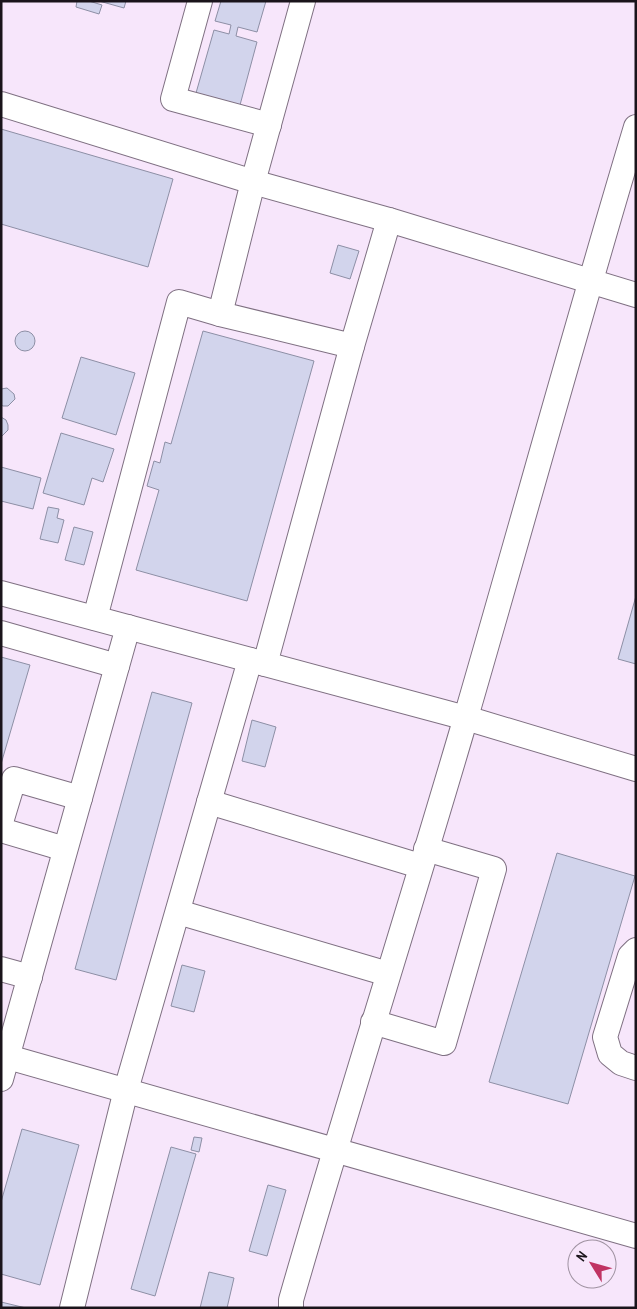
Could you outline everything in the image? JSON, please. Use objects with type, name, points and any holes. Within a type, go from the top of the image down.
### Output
[{"type":"street","points":[[200,1],[173,100],[269,125]]},
{"type":"street","points":[[220,314],[253,182],[303,1]]},
{"type":"street","points":[[1,104],[253,182],[389,220],[636,295]]},
{"type":"street","points":[[291,1308],[291,1300],[334,1150],[466,718],[636,127]]},
{"type":"street","points":[[72,1308],[126,1090],[209,802],[258,662],[389,220]]},
{"type":"street","points":[[95,618],[179,302],[220,314],[352,346]]},
{"type":"street","points":[[1,593],[466,718],[636,769]]},
{"type":"street","points":[[128,627],[30,976],[3,1064],[126,1090],[636,1236]]},
{"type":"street","points":[[1,633],[117,666]]},
{"type":"street","points":[[1,822],[14,779],[80,798]]},
{"type":"street","points":[[209,802],[423,858],[494,869],[444,1043],[373,1022]]},
{"type":"street","points":[[1,830],[65,849]]},
{"type":"street","points":[[178,912],[388,974]]},
{"type":"street","points":[[636,950],[630,956],[605,1037],[610,1054],[621,1063],[636,1068]]},
{"type":"street","points":[[1,968],[30,976]]},
{"type":"building","points":[[77,1],[89,1],[102,5],[99,14],[76,7]]},
{"type":"building","points":[[99,1],[126,1],[124,8]]},
{"type":"building","points":[[221,1],[266,1],[257,32],[238,27],[236,36],[257,42],[240,105],[196,93],[214,30],[229,34],[231,25],[215,21]]},
{"type":"building","points":[[1,129],[173,179],[148,267],[1,224]]},
{"type":"building","points":[[338,245],[359,251],[350,279],[330,273]]},
{"type":"building","points":[[25,331],[32,334],[35,341],[32,348],[25,351],[18,348],[15,341],[18,334]]},
{"type":"building","points":[[203,331],[314,361],[247,601],[136,570],[159,490],[147,486],[154,461],[160,463],[165,442],[171,444]]},
{"type":"building","points":[[81,357],[135,373],[116,435],[62,418]]},
{"type":"building","points":[[7,388],[14,394],[15,399],[8,406],[3,406],[1,405],[1,389]]},
{"type":"building","points":[[1,417],[6,420],[8,430],[1,437]]},
{"type":"building","points":[[61,433],[114,449],[103,482],[92,478],[84,505],[43,493]]},
{"type":"building","points":[[1,467],[41,478],[33,509],[1,501]]},
{"type":"building","points":[[48,507],[59,509],[57,518],[64,520],[58,543],[40,539]]},
{"type":"building","points":[[74,527],[93,532],[84,565],[65,560]]},
{"type":"building","points":[[636,596],[636,664],[618,659]]},
{"type":"building","points":[[1,657],[30,665],[1,764]]},
{"type":"building","points":[[152,692],[192,703],[116,980],[75,969]]},
{"type":"building","points":[[252,720],[276,727],[265,767],[242,761]]},
{"type":"building","points":[[557,853],[635,876],[568,1104],[489,1082]]},
{"type":"building","points":[[182,965],[205,971],[194,1012],[171,1006]]},
{"type":"building","points":[[22,1129],[79,1145],[40,1285],[1,1274],[1,1202]]},
{"type":"building","points":[[194,1137],[202,1138],[199,1152],[191,1150]]},
{"type":"building","points":[[171,1147],[196,1154],[155,1296],[131,1289]]},
{"type":"building","points":[[268,1185],[286,1190],[267,1256],[249,1251]]},
{"type":"building","points":[[209,1272],[234,1278],[227,1308],[200,1308]]},
{"type":"building","points":[[1,1302],[26,1308],[1,1308]]}]
